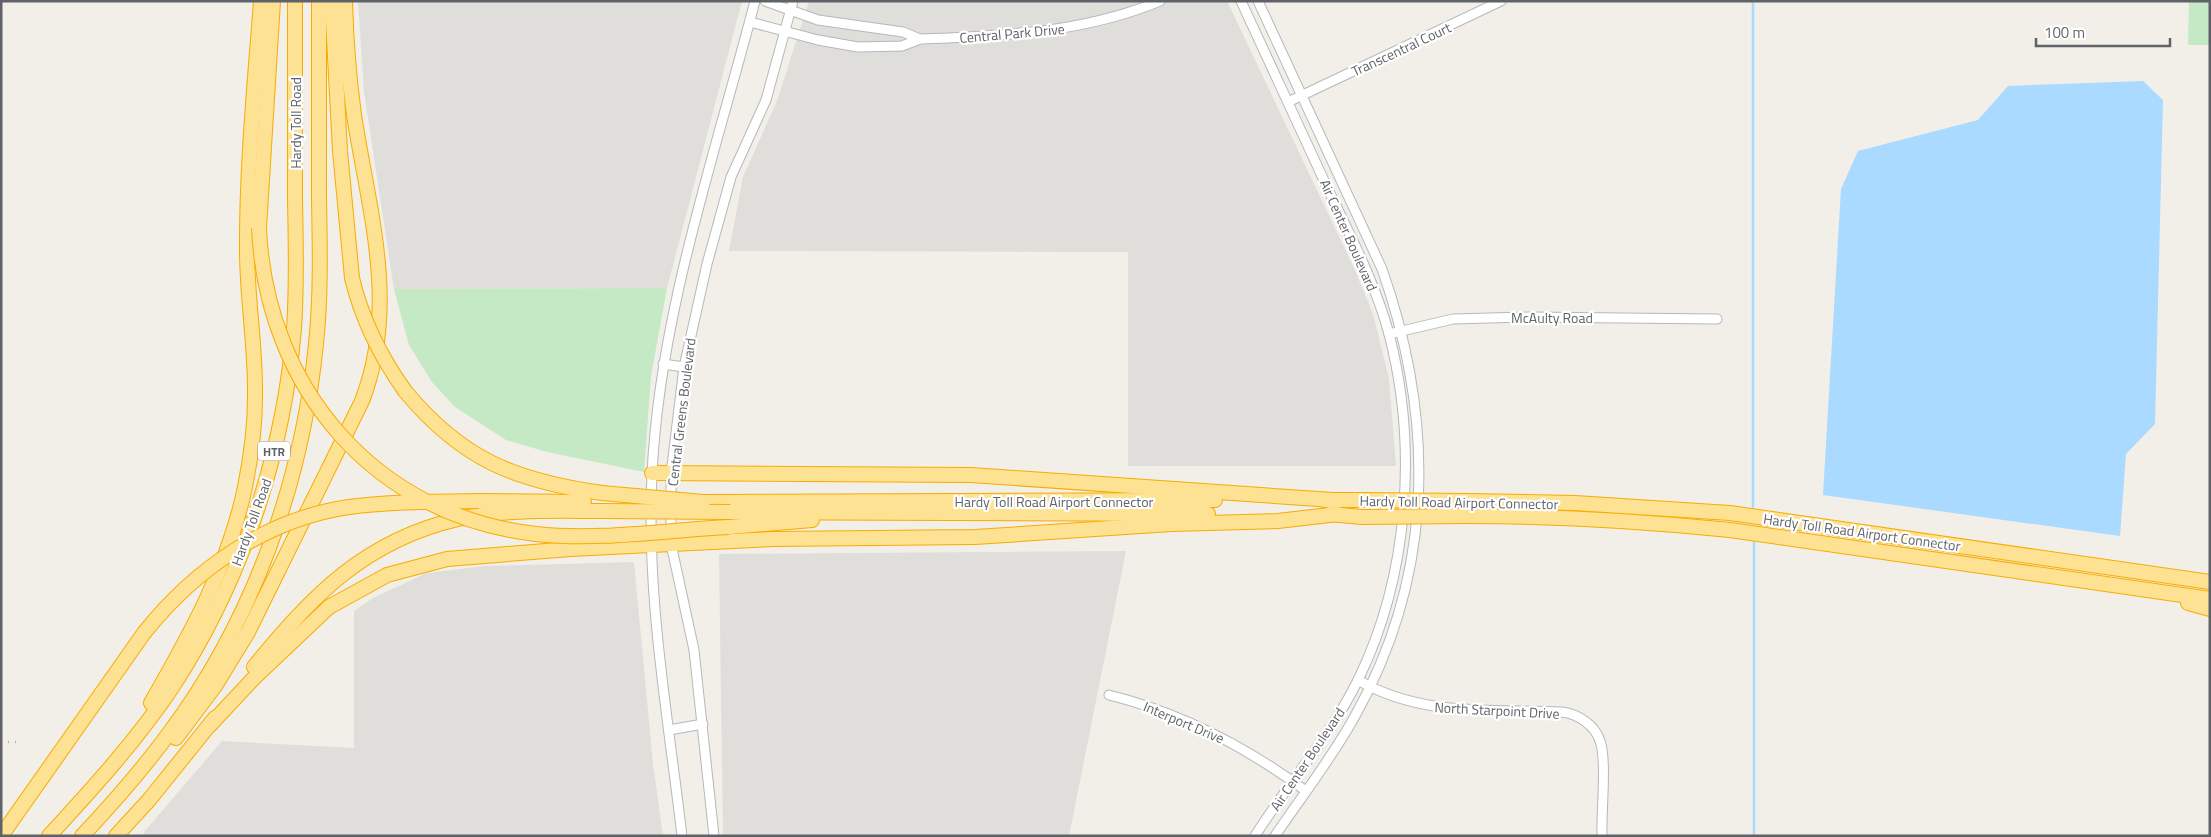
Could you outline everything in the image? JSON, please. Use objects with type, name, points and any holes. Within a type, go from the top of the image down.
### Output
[{"type":"highway","points":[[122,754],[200,614],[229,544],[245,487],[253,435],[255,396],[246,244],[261,1]]},
{"type":"highway","points":[[273,1],[259,228],[263,278],[270,310],[296,374],[328,422],[351,447],[382,474],[415,495],[477,522],[538,534],[607,535],[848,518],[985,513]]},
{"type":"highway","name":"Hardy Toll Road","points":[[49,836],[122,754],[174,684],[221,598],[248,534],[276,442],[289,366],[295,298],[295,1]]},
{"type":"highway","name":"Hardy Toll Road","points":[[82,836],[129,784],[170,732],[226,643],[268,550],[280,518],[302,439],[311,385],[320,302],[319,1]]},
{"type":"highway","points":[[332,1],[338,125],[352,278],[367,328],[382,356],[405,391],[432,422],[479,457],[513,474],[602,502]]},
{"type":"highway","points":[[129,784],[177,736],[231,662],[319,492],[369,382],[380,329],[379,269],[354,113],[345,1]]},
{"type":"highway","points":[[652,473],[971,475],[1333,500]]},
{"type":"highway","name":"Hardy Toll Road Airport Connector","points":[[602,502],[703,502],[729,507],[1333,500],[1576,503],[1730,513],[1775,518],[2210,582]]},
{"type":"highway","points":[[1,836],[144,633],[179,592],[215,563],[263,534],[294,521],[330,511],[365,505],[402,502],[478,501],[602,502],[985,513]]},
{"type":"highway","points":[[116,836],[149,800],[303,608],[338,577],[366,558],[418,532],[460,519],[534,512],[602,502]]},
{"type":"highway","name":"Hardy Toll Road Airport Connector","points":[[985,513],[1338,514],[1362,517],[1560,516],[1651,522],[1775,535],[2210,599]]},
{"type":"highway","points":[[210,725],[310,622],[349,594],[387,575],[426,563],[463,557],[671,544],[804,538],[975,537],[1170,524],[1278,521],[1338,514]]},
{"type":"highway","points":[[2099,566],[2210,574]]},
{"type":"highway","points":[[2152,591],[2210,609]]},
{"type":"street","name":"Central Greens Boulevard","points":[[682,836],[653,607],[650,546],[652,473],[663,364],[692,243],[755,1]]},
{"type":"street","name":"Central Park Drive","points":[[765,1],[792,6],[818,20],[903,32],[920,39]]},
{"type":"street","name":"Central Park Drive","points":[[750,22],[784,32],[858,47],[902,46],[920,39],[1057,30],[1120,16],[1160,1]]},
{"type":"street","name":"Air Center Boulevard","points":[[1242,1],[1371,279],[1389,334],[1401,401],[1404,485],[1400,541],[1393,575],[1378,631],[1358,680],[1329,731],[1255,836]]},
{"type":"street","name":"Air Center Boulevard","points":[[1258,1],[1382,269],[1402,330],[1413,381],[1418,425],[1419,485],[1411,557],[1400,608],[1370,687],[1343,736],[1275,836]]},
{"type":"street","name":"Transcentral Court","points":[[1288,102],[1501,1]]},
{"type":"street","name":"Central Greens Boulevard","points":[[714,836],[694,650],[671,544],[671,474],[684,367],[727,190],[766,100],[792,6]]},
{"type":"street","points":[[1337,207],[1350,198]]},
{"type":"street","name":"McAulty Road","points":[[1389,334],[1453,319],[1717,319]]},
{"type":"street","points":[[663,364],[684,367]]},
{"type":"street","points":[[1404,485],[1419,485]]},
{"type":"street","name":"North Starpoint Drive","points":[[1358,680],[1370,687],[1428,706],[1478,711],[1562,712],[1570,713],[1580,718],[1596,734],[1602,751],[1602,833]]},
{"type":"street","name":"Interport Drive","points":[[1108,695],[1133,701],[1196,724],[1247,751],[1306,791]]},
{"type":"street","points":[[669,730],[703,724]]},
{"type":"shaded area","points":[[358,1],[742,1],[667,288],[394,289],[364,92]]},
{"type":"shaded area","points":[[809,1],[1227,1],[1354,268],[1373,314],[1389,379],[1396,466],[1128,466],[1128,252],[729,251],[743,177],[777,101]]},
{"type":"shaded area","points":[[1126,551],[1069,836],[723,836],[719,554]]},
{"type":"shaded area","points":[[634,562],[653,764],[663,836],[144,836],[144,832],[222,741],[354,748],[354,611],[373,598],[427,573],[485,566]]},
{"type":"green space","points":[[2189,1],[2210,1],[2210,45],[2188,45]]},
{"type":"green space","points":[[667,288],[651,376],[644,472],[547,452],[506,440],[455,407],[432,382],[409,345],[394,289]]},
{"type":"water","points":[[2143,81],[2163,100],[2155,424],[2126,454],[2120,536],[1823,495],[1841,189],[1858,151],[1978,120],[2008,86]]},
{"type":"waterway","points":[[1753,1],[1753,512]]},
{"type":"waterway","points":[[1754,538],[1754,836]]},
{"type":"railway","points":[[1,742],[19,742]]}]
